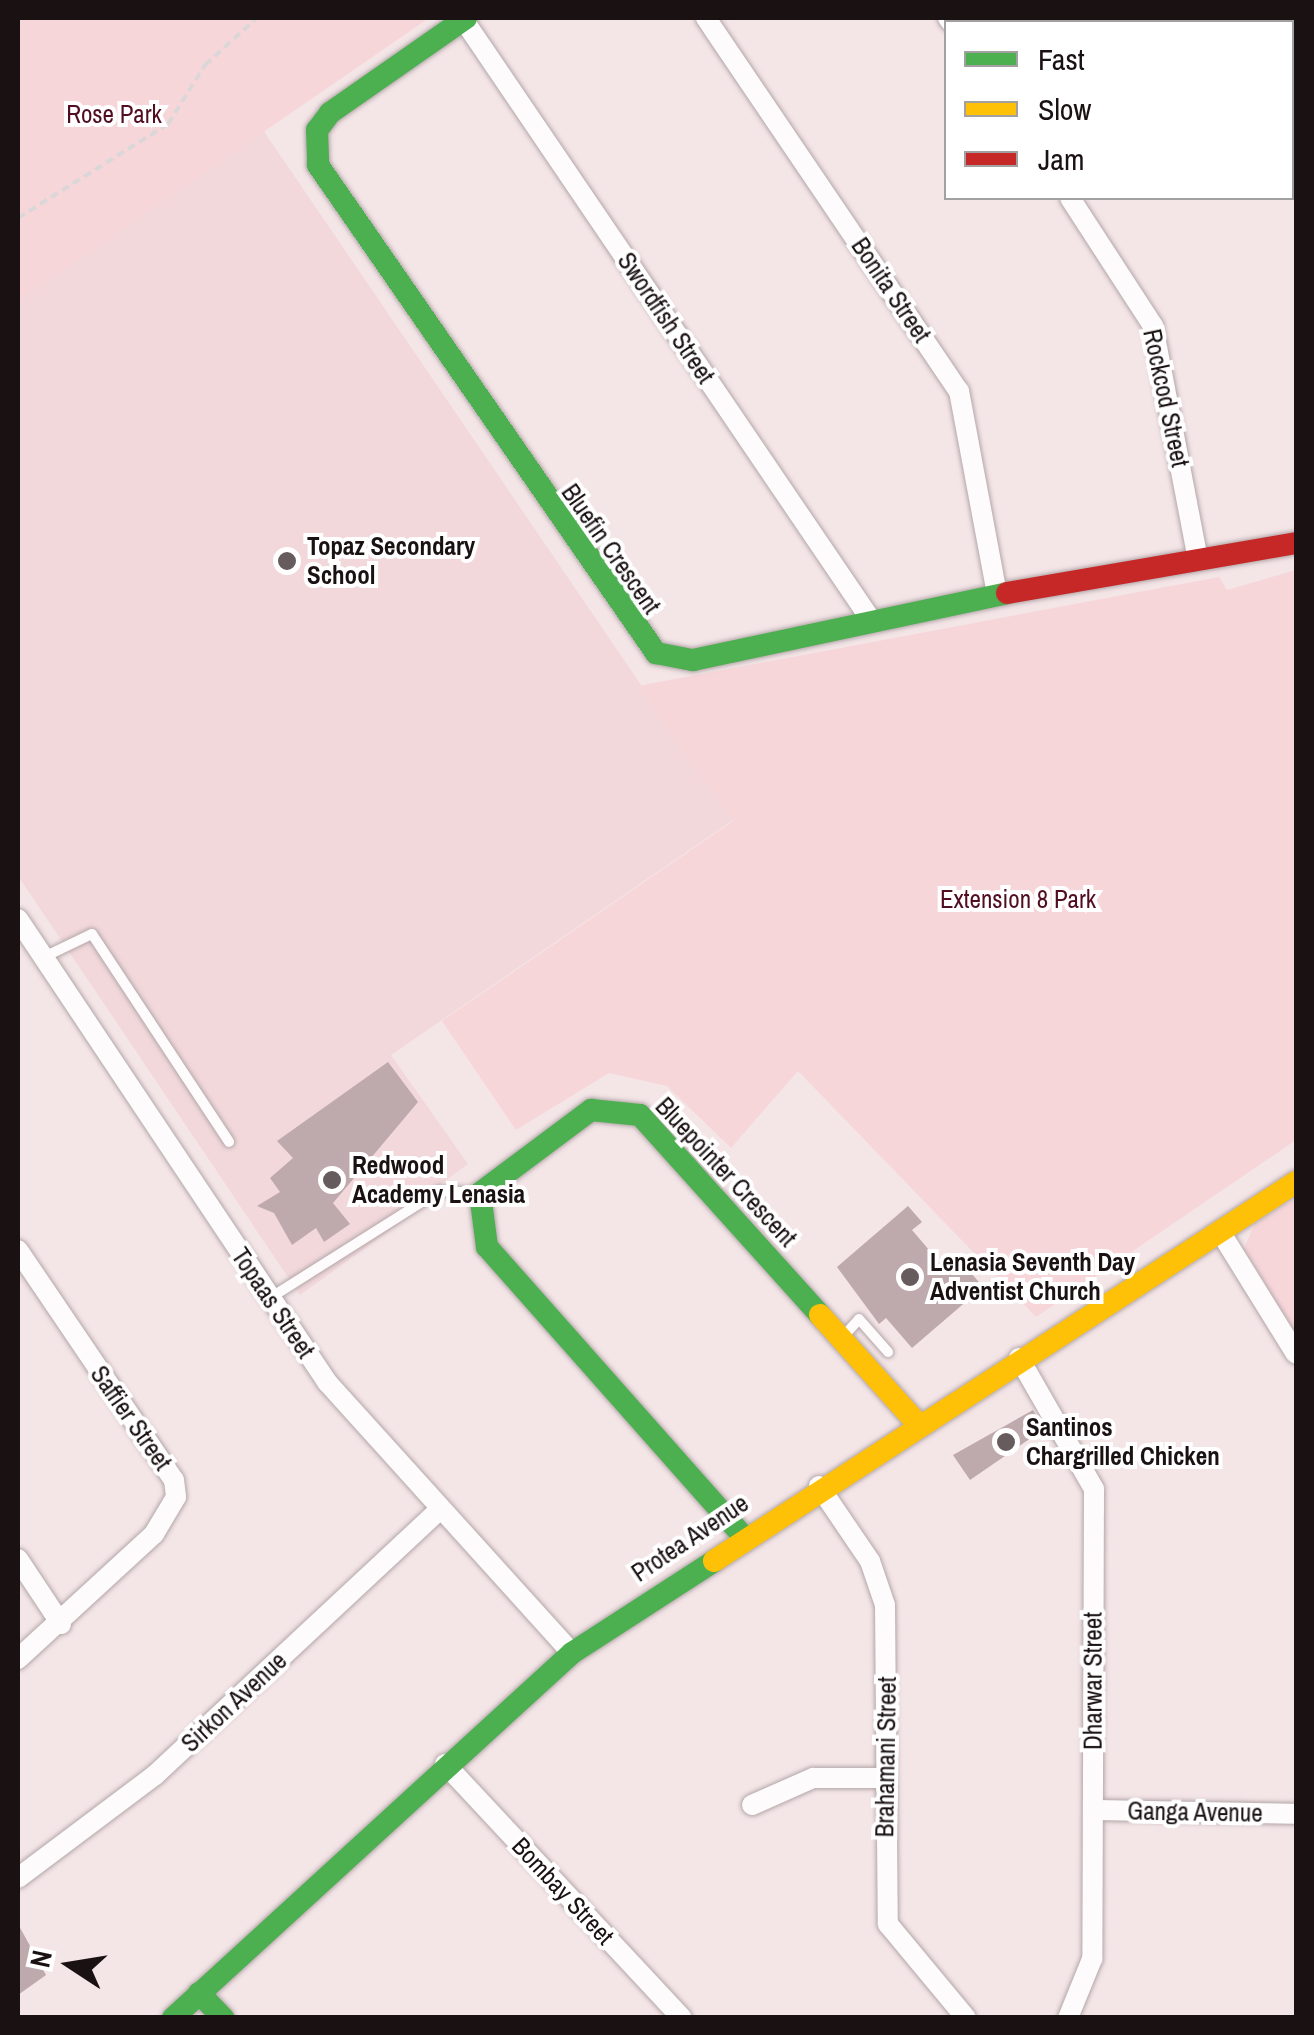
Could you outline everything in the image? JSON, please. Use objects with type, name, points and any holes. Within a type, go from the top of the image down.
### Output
[{"type":"street","name":"Bluefin Crescent","points":[[464,18],[330,113],[317,130],[318,165],[645,646],[679,660],[869,617],[1296,542]]},
{"type":"street","name":"Swordfish Street","points":[[464,18],[869,617]]},
{"type":"street","name":"Bonita Street","points":[[706,18],[959,391],[997,594]]},
{"type":"street","name":"Rockcod Street","points":[[1071,200],[1154,326],[1198,560]]},
{"type":"street","name":"Topaas Street","points":[[18,919],[339,1398],[438,1511],[572,1653]]},
{"type":"street","name":"Bluepointer Crescent","points":[[480,1193],[591,1110],[630,1110],[916,1422]]},
{"type":"street","name":"Protea Avenue","points":[[173,2018],[445,1764],[572,1653],[916,1422],[1296,1182]]},
{"type":"street","points":[[480,1193],[480,1230],[500,1267],[742,1536]]},
{"type":"street","points":[[1221,1232],[1296,1354]]},
{"type":"street","name":"Saffier Street","points":[[18,1250],[176,1488],[164,1523],[60,1624],[18,1659]]},
{"type":"street","name":"Dharwar Street","points":[[1019,1358],[1094,1489],[1092,1959],[1068,2018]]},
{"type":"street","name":"Brahamani Street","points":[[819,1486],[880,1585],[888,1924],[966,2018]]},
{"type":"street","name":"Sirkon Avenue","points":[[19,1873],[155,1776],[438,1511]]},
{"type":"street","points":[[18,1560],[60,1624]]},
{"type":"street","name":"Bombay Street","points":[[445,1764],[682,2018]]},
{"type":"street","points":[[752,1805],[813,1778],[885,1778]]},
{"type":"street","name":"Ganga Avenue","points":[[1093,1810],[1296,1814]]},
{"type":"street","points":[[199,1993],[223,2018]]},
{"type":"lane","points":[[44,958],[92,934],[229,1142]]},
{"type":"lane","points":[[270,1298],[439,1191],[480,1193]]},
{"type":"lane","points":[[842,1338],[859,1319],[888,1352]]},
{"type":"path","points":[[18,218],[136,150],[258,18]]},
{"type":"shaded area","name":"Topaz Secondary School","points":[[263,130],[733,820],[391,1055],[468,1164],[438,1186],[442,1193],[300,1295],[18,876],[18,301]]},
{"type":"green space","name":"Rose Park","points":[[18,18],[429,18],[18,301]]},
{"type":"green space","name":"Extension 8 Park","points":[[1296,570],[1296,1140],[1036,1317],[798,1071],[731,1148],[667,1086],[609,1073],[516,1130],[442,1021],[733,821],[638,686],[1219,577],[1227,590]]},
{"type":"green space","points":[[1296,1199],[1296,1333],[1244,1249],[1255,1223]]},
{"type":"building","points":[[388,1062],[418,1102],[333,1203],[350,1224],[324,1242],[316,1228],[292,1245],[274,1213],[257,1206],[280,1192],[270,1178],[293,1158],[277,1141]]},
{"type":"building","name":"Lenasia Seventh Day Adventist Church","points":[[908,1206],[922,1222],[912,1230],[941,1264],[954,1253],[983,1287],[912,1348],[886,1318],[879,1324],[837,1267]]},
{"type":"building","points":[[1033,1410],[1044,1429],[970,1480],[953,1455]]},
{"type":"building","points":[[18,1924],[46,1975],[18,1995]]},
{"type":"traffic: fast","points":[[466,18],[330,113],[317,130],[318,165],[656,653],[693,660],[1007,593]]},
{"type":"traffic: fast","points":[[743,1536],[487,1247],[480,1193],[591,1110],[640,1115],[820,1315]]},
{"type":"traffic: fast","points":[[173,2018],[572,1653],[714,1561]]},
{"type":"traffic: fast","points":[[199,1993],[223,2018]]},
{"type":"traffic: slow","points":[[714,1561],[1296,1182]]},
{"type":"traffic: slow","points":[[820,1315],[916,1422]]},
{"type":"traffic: jam","points":[[1007,593],[1296,543]]},
{"type":"place","name":"Topaz Secondary School","points":[[287,561]]},
{"type":"place","name":"Redwood Academy Lenasia","points":[[332,1180]]},
{"type":"place","name":"Lenasia Seventh Day Adventist Church","points":[[910,1277]]},
{"type":"place","name":"Santinos Chargrilled Chicken","points":[[1006,1442]]}]
